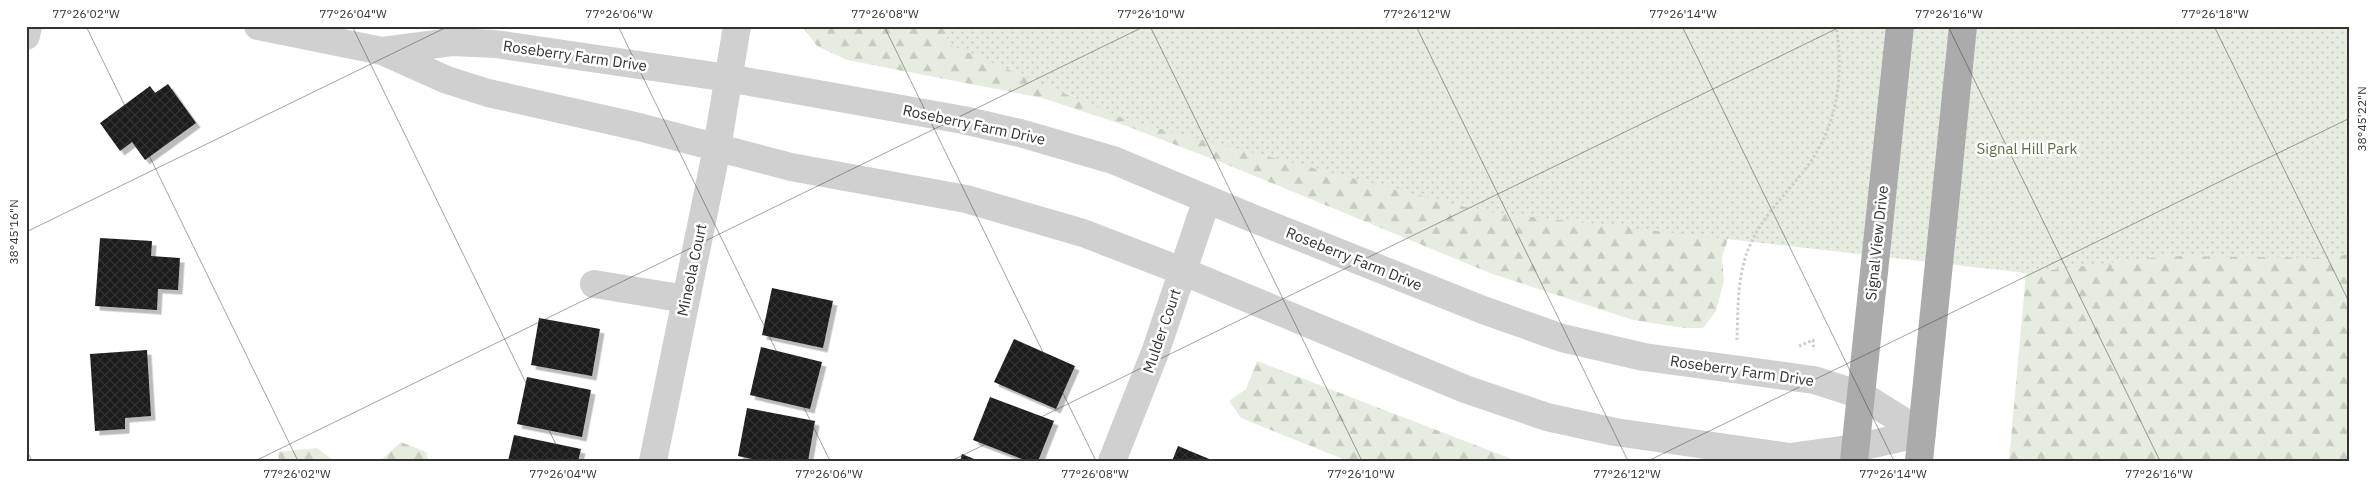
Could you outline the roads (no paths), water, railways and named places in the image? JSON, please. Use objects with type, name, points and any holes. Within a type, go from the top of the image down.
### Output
[{"type":"main road","name":"Signal View Drive","points":[[1855,454],[1900,26]]},
{"type":"main road","points":[[1918,461],[1963,26]]},
{"type":"street","points":[[26,36],[28,26]]},
{"type":"street","name":"Roseberry Farm Drive","points":[[258,26],[382,51],[447,80],[488,92],[790,167],[966,200],[1083,234],[1182,271],[1465,389],[1547,417],[1615,432],[1790,457],[1855,454],[1922,433]]},
{"type":"street","name":"Mineola Court","points":[[653,461],[717,148],[738,26]]},
{"type":"street","name":"Roseberry Farm Drive","points":[[382,51],[452,42],[495,44],[728,78],[963,120],[1020,133],[1113,160],[1483,310],[1562,338],[1644,357],[1814,380],[1861,395],[1922,433]]},
{"type":"street","name":"Mulder Court","points":[[1112,461],[1156,350],[1207,199]]},
{"type":"street","points":[[594,284],[686,300]]},
{"type":"park label","name":"Signal Hill Park","points":[[2027,149]]}]
